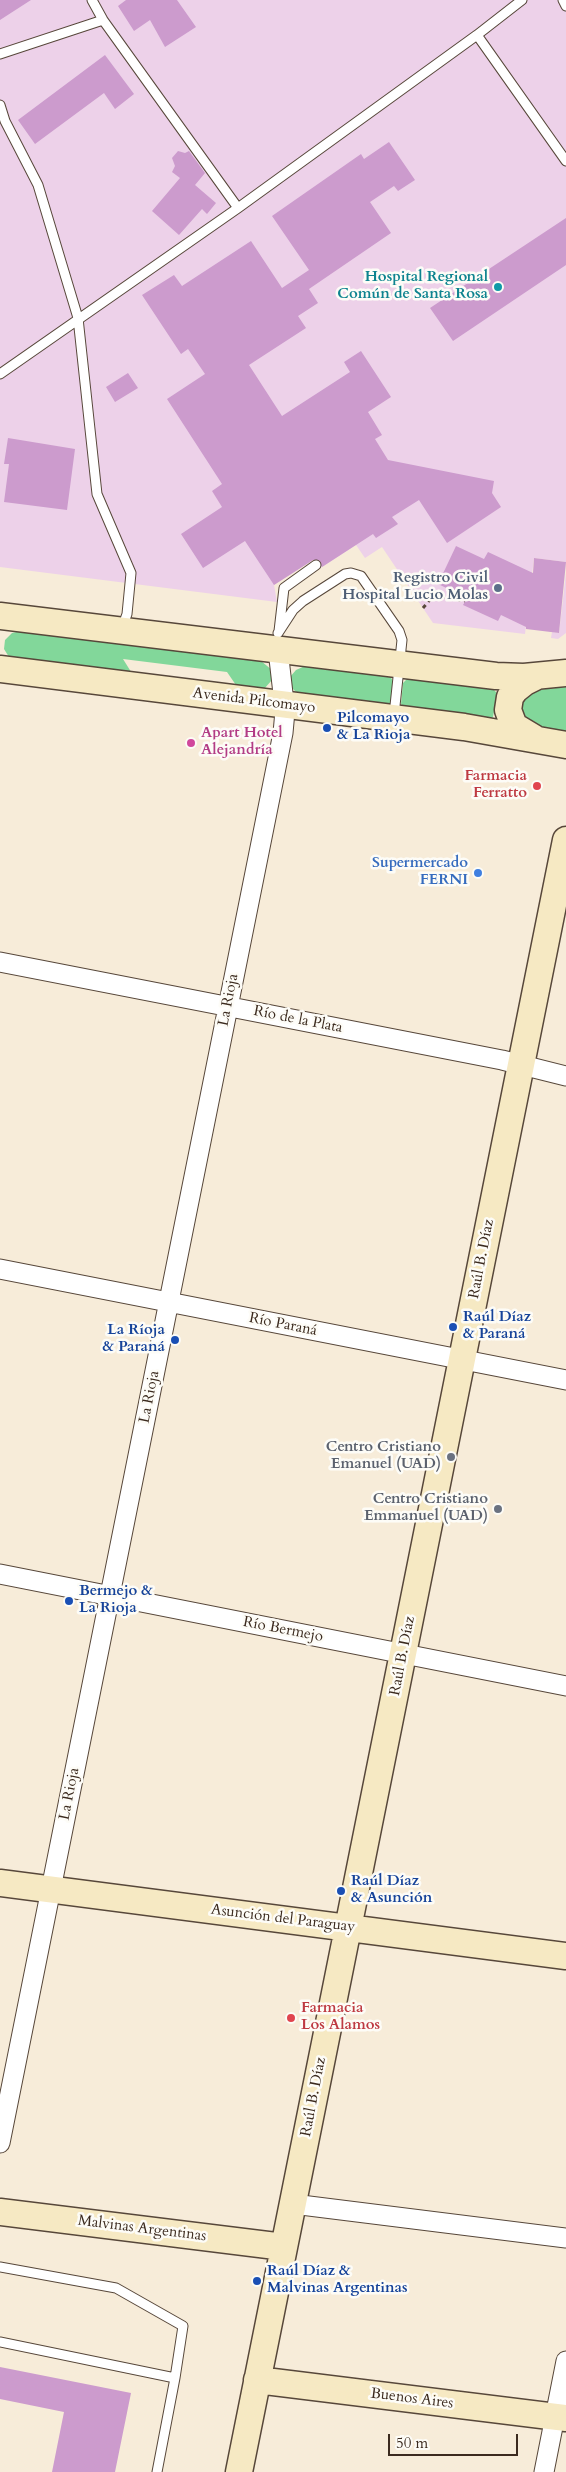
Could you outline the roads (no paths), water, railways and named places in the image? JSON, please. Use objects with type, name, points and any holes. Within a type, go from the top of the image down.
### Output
[{"type":"street","points":[[0,616],[121,630],[278,641],[400,665],[496,676],[537,676],[566,673]]},
{"type":"street","name":"La Rioja","points":[[0,2143],[283,733],[284,705],[278,641]]},
{"type":"street","name":"Avenida Pilcomayo","points":[[0,669],[394,718],[534,738],[566,745]]},
{"type":"street","points":[[534,738],[514,726],[508,710],[510,698],[515,690],[537,676]]},
{"type":"street","name":"Raúl B. Díaz","points":[[239,2472],[566,840]]},
{"type":"street","name":"Río de la Plata","points":[[0,962],[228,1006],[566,1076]]},
{"type":"street","name":"Río Paraná","points":[[0,1269],[566,1380]]},
{"type":"street","name":"Río Bermejo","points":[[0,1574],[566,1686]]},
{"type":"street","name":"Asunción del Paraguay","points":[[0,1883],[566,1956]]},
{"type":"street","points":[[293,2204],[566,2238]]},
{"type":"street","name":"Malvinas Argentinas","points":[[0,2212],[284,2247]]},
{"type":"street","points":[[544,2472],[560,2417],[566,2360]]},
{"type":"street","name":"Buenos Aires","points":[[257,2380],[560,2417]]},
{"type":"lane","points":[[92,0],[103,20],[238,208]]},
{"type":"lane","points":[[0,374],[238,208],[477,35],[522,0]]},
{"type":"lane","points":[[563,0],[566,6]]},
{"type":"lane","points":[[0,54],[103,20]]},
{"type":"lane","points":[[477,35],[566,161]]},
{"type":"lane","points":[[0,105],[5,121],[38,184],[78,318],[97,494],[131,573],[127,614],[121,630]]},
{"type":"lane","points":[[278,641],[284,588],[316,565]]},
{"type":"lane","points":[[278,641],[293,610],[303,601],[342,576],[355,573],[366,581],[399,632],[402,640],[394,718]]},
{"type":"lane","points":[[0,2266],[116,2288],[183,2326],[175,2378],[156,2472]]},
{"type":"lane","points":[[0,2342],[175,2378]]},
{"type":"place","name":"Hospital Regional Común de Santa Rosa","points":[[498,287]]},
{"type":"place","name":"Registro Civil Hospital Lucio Molas","points":[[498,588]]},
{"type":"place","name":"Pilcomayo & La Rioja","points":[[327,728]]},
{"type":"place","name":"Apart Hotel Alejandría","points":[[191,743]]},
{"type":"place","name":"Farmacia Ferratto","points":[[537,786]]},
{"type":"place","name":"Supermercado FERNI","points":[[478,873]]},
{"type":"place","name":"Raúl Díaz & Paraná","points":[[453,1327]]},
{"type":"place","name":"La Ríoja & Paraná","points":[[175,1340]]},
{"type":"place","name":"Centro Cristiano Emanuel (UAD)","points":[[451,1457]]},
{"type":"place","name":"Centro Cristiano Emmanuel (UAD)","points":[[498,1509]]},
{"type":"place","name":"Bermejo & La Rioja","points":[[69,1601]]},
{"type":"place","name":"Raúl Díaz & Asunción","points":[[341,1891]]},
{"type":"place","name":"Farmacia Los Alamos","points":[[291,2018]]},
{"type":"place","name":"Raúl Díaz & Malvinas Argentinas","points":[[257,2281]]}]
